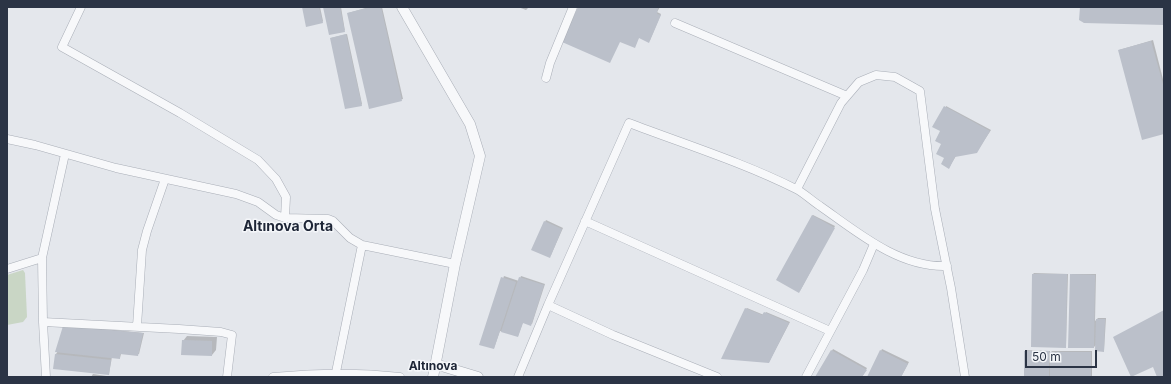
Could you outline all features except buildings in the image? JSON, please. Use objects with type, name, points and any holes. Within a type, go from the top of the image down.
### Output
[{"type":"street","points":[[81,7],[62,47],[180,113],[258,160],[276,179],[286,197],[285,218]]},
{"type":"street","points":[[402,7],[470,124],[480,156],[455,264],[435,364],[434,377]]},
{"type":"street","points":[[546,78],[550,63],[573,7]]},
{"type":"street","points":[[675,23],[847,96]]},
{"type":"street","points":[[797,189],[841,103],[858,82],[876,75],[895,77],[920,91],[935,208],[947,266],[965,377]]},
{"type":"street","points":[[518,377],[548,305],[629,123],[761,173],[797,189],[874,244],[918,262],[947,266]]},
{"type":"street","points":[[7,139],[116,168],[236,194],[258,202],[276,215],[285,218],[328,219],[350,238],[362,245],[455,264]]},
{"type":"street","points":[[46,377],[42,258],[65,154]]},
{"type":"street","points":[[137,326],[142,250],[165,179]]},
{"type":"street","points":[[585,221],[830,331]]},
{"type":"street","points":[[806,377],[863,270],[874,244]]},
{"type":"street","points":[[336,375],[362,245]]},
{"type":"street","points":[[7,269],[42,258]]},
{"type":"street","points":[[548,305],[614,335],[717,377]]},
{"type":"street","points":[[43,322],[137,326],[221,332],[232,335],[227,377]]},
{"type":"street","points":[[435,364],[478,377]]},
{"type":"street","points":[[273,377],[303,374],[372,374],[400,377]]},
{"type":"green space","points":[[23,270],[25,273],[27,317],[23,322],[7,325],[7,275]]},
{"type":"district","name":"Altınova Orta","points":[[288,227]]},
{"type":"district","name":"Altınova","points":[[433,366]]}]
